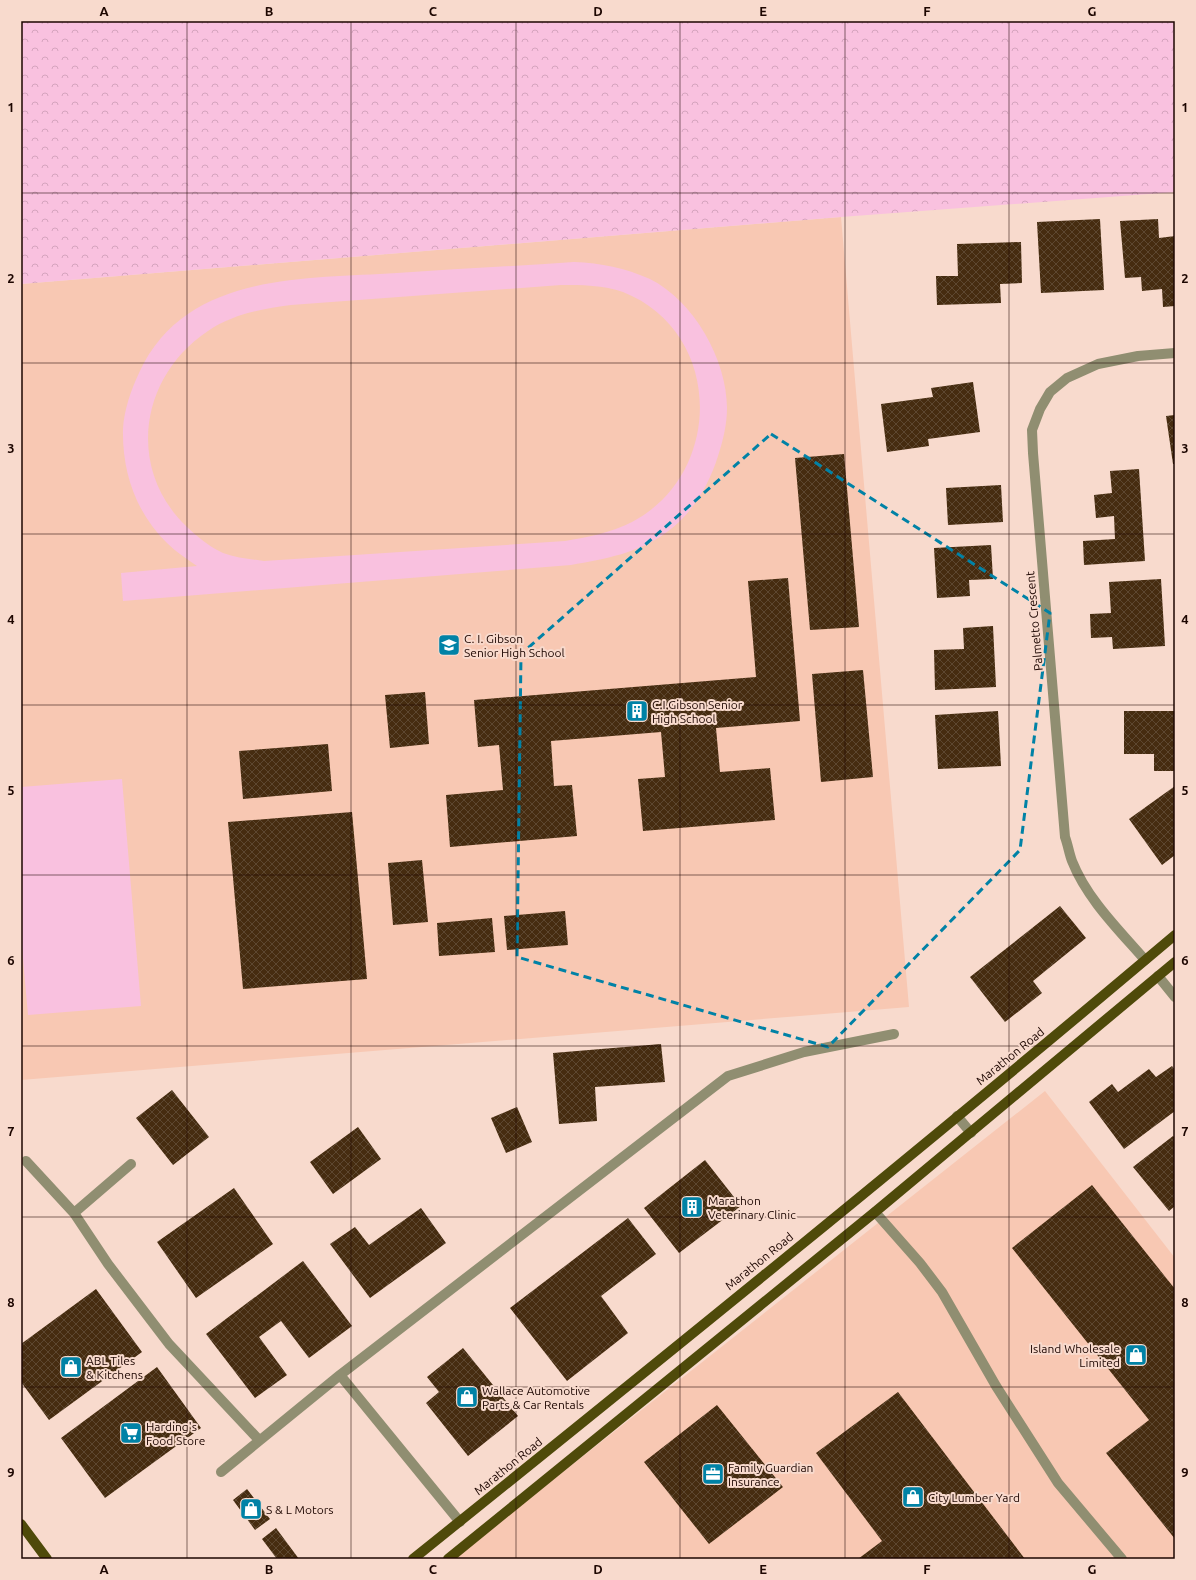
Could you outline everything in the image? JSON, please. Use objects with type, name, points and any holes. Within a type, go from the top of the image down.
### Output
[{"type":"main road","name":"Marathon Road","points":[[413,1559],[658,1361],[1175,935]]},
{"type":"main road","points":[[448,1559],[875,1212],[1175,962]]},
{"type":"main road","points":[[21,1524],[47,1559]]},
{"type":"street","name":"Palmetto Crescent","points":[[1145,960],[1097,904],[1072,861],[1065,837],[1032,430],[1040,409],[1050,392],[1067,378],[1098,364],[1138,356],[1175,353]]},
{"type":"street","points":[[1158,976],[1175,997]]},
{"type":"street","points":[[221,1472],[340,1375],[728,1076],[804,1052],[894,1034]]},
{"type":"street","points":[[957,1116],[970,1133]]},
{"type":"street","points":[[26,1161],[74,1213],[108,1264],[169,1344],[259,1440]]},
{"type":"street","points":[[74,1213],[131,1164]]},
{"type":"street","points":[[875,1212],[920,1263],[942,1292],[996,1386],[1058,1483],[1122,1559]]},
{"type":"street","points":[[340,1375],[460,1522]]},
{"type":"highlighted area","points":[[771,434],[1050,613],[1020,850],[828,1047],[517,957],[521,654]]},
{"type":"shaded area","name":"C. I. Gibson Senior High School","points":[[841,217],[909,1007],[21,1080],[21,284]]},
{"type":"shaded area","points":[[1045,1091],[1175,1258],[1175,1559],[453,1559]]},
{"type":"green space","points":[[21,21],[1175,21],[1175,192],[841,217],[21,284]]},
{"type":"green space","points":[[574,262],[603,265],[622,269],[650,279],[666,289],[681,302],[694,317],[714,352],[721,371],[727,408],[722,444],[710,478],[692,508],[667,532],[633,550],[571,565],[123,601],[121,573],[197,566],[170,546],[147,519],[139,505],[128,476],[123,445],[123,429],[126,407],[139,373],[159,340],[186,316],[216,299],[250,287],[287,281],[324,277]],"holes":[[[561,285],[592,286],[616,290],[623,292],[656,311],[680,338],[694,370],[700,404],[696,439],[684,471],[662,500],[632,522],[607,532],[565,541],[264,561],[233,556],[213,548],[186,526],[167,503],[155,477],[149,451],[149,424],[155,397],[167,372],[185,350],[208,331],[227,320],[269,308],[291,305]]]},
{"type":"green space","points":[[122,779],[141,1006],[28,1015],[21,936],[21,787]]},
{"type":"building","points":[[1100,219],[1104,290],[1041,293],[1037,222]]},
{"type":"building","points":[[1158,219],[1159,238],[1175,236],[1175,306],[1163,307],[1162,289],[1142,291],[1141,277],[1125,278],[1120,221]]},
{"type":"building","points":[[1021,242],[1022,283],[1000,284],[1001,303],[937,305],[936,276],[958,276],[957,244]]},
{"type":"building","points":[[973,382],[980,432],[928,439],[929,446],[887,452],[881,404],[933,397],[931,388]]},
{"type":"building","points":[[1175,415],[1175,464],[1173,464],[1166,416]]},
{"type":"building","points":[[844,454],[859,627],[810,630],[795,458]]},
{"type":"building","points":[[1139,469],[1145,561],[1084,565],[1083,541],[1115,539],[1114,516],[1096,518],[1094,495],[1112,493],[1110,471]]},
{"type":"building","points":[[1001,485],[1003,522],[948,525],[946,488]]},
{"type":"building","points":[[991,545],[993,579],[969,580],[970,596],[937,598],[934,548]]},
{"type":"building","name":"C.I.Gibson Senior High School","points":[[788,578],[800,721],[716,728],[720,772],[770,768],[775,820],[643,831],[638,779],[665,777],[661,732],[551,741],[554,786],[572,785],[577,836],[450,847],[446,795],[503,790],[499,745],[478,747],[474,700],[756,677],[748,581]]},
{"type":"building","points":[[1161,579],[1165,646],[1113,649],[1112,637],[1091,638],[1090,614],[1111,613],[1109,582]]},
{"type":"building","points":[[993,626],[996,687],[935,690],[934,650],[964,649],[963,628]]},
{"type":"building","points":[[863,670],[873,777],[821,782],[812,674]]},
{"type":"building","points":[[425,692],[429,744],[390,748],[385,695]]},
{"type":"building","points":[[998,711],[1001,766],[938,769],[935,715]]},
{"type":"building","points":[[1124,711],[1175,711],[1175,771],[1154,771],[1154,754],[1124,754]]},
{"type":"building","points":[[328,744],[332,791],[243,799],[239,751]]},
{"type":"building","points":[[1175,786],[1175,855],[1162,865],[1129,819]]},
{"type":"building","points":[[352,812],[367,979],[243,989],[228,822]]},
{"type":"building","points":[[422,860],[428,922],[393,925],[388,863]]},
{"type":"building","points":[[1060,906],[1086,938],[1033,981],[1042,993],[1005,1022],[970,977]]},
{"type":"building","points":[[565,911],[568,945],[507,950],[504,916]]},
{"type":"building","points":[[492,918],[495,952],[439,956],[437,923]]},
{"type":"building","points":[[661,1044],[665,1082],[595,1087],[597,1121],[559,1124],[553,1053]]},
{"type":"building","points":[[1172,1066],[1175,1070],[1175,1111],[1124,1149],[1089,1102],[1112,1084],[1118,1092],[1149,1069],[1156,1077]]},
{"type":"building","points":[[172,1090],[209,1137],[173,1165],[136,1118]]},
{"type":"building","points":[[517,1107],[532,1142],[506,1153],[491,1118]]},
{"type":"building","points":[[358,1127],[381,1159],[333,1194],[310,1162]]},
{"type":"building","points":[[1173,1136],[1175,1138],[1175,1206],[1169,1211],[1133,1167]]},
{"type":"building","name":"Marathon Veterinary Clinic","points":[[705,1160],[741,1206],[679,1253],[644,1208]]},
{"type":"building","name":"Island Wholesale Limited","points":[[1092,1185],[1175,1289],[1175,1539],[1106,1453],[1149,1420],[1012,1248]]},
{"type":"building","points":[[234,1188],[273,1244],[196,1298],[157,1242]]},
{"type":"building","points":[[421,1208],[446,1243],[370,1298],[330,1244],[355,1227],[369,1245]]},
{"type":"building","points":[[628,1218],[656,1254],[601,1296],[628,1333],[567,1381],[510,1308]]},
{"type":"building","points":[[303,1261],[352,1326],[309,1358],[281,1321],[259,1337],[287,1375],[255,1398],[206,1334]]},
{"type":"building","name":"ABL Tiles & Kitchens","points":[[96,1289],[142,1352],[49,1420],[21,1382],[21,1344]]},
{"type":"building","name":"Wallace Automotive Parts & Car Rentals","points":[[463,1348],[518,1416],[468,1456],[426,1403],[439,1392],[427,1377]]},
{"type":"building","name":"Harding's Food Store","points":[[157,1367],[201,1428],[105,1498],[61,1438]]},
{"type":"building","name":"City Lumber Yard","points":[[898,1392],[1025,1559],[858,1559],[882,1541],[816,1453]]},
{"type":"building","name":"Family Guardian Insurance","points":[[717,1405],[783,1487],[709,1544],[644,1462]]},
{"type":"building","name":"S & L Motors","points":[[247,1489],[270,1519],[255,1530],[233,1500]]},
{"type":"building","points":[[276,1528],[299,1559],[277,1559],[262,1539]]},
{"type":"place","name":"C. I. Gibson Senior High School","points":[[449,645]]},
{"type":"place","name":"C.I.Gibson Senior High School","points":[[637,711]]},
{"type":"place","name":"Marathon Veterinary Clinic","points":[[692,1207]]},
{"type":"place","name":"Island Wholesale Limited","points":[[1136,1355]]},
{"type":"place","name":"ABL Tiles & Kitchens","points":[[71,1367]]},
{"type":"place","name":"Wallace Automotive Parts & Car Rentals","points":[[467,1397]]},
{"type":"place","name":"Harding's Food Store","points":[[131,1433]]},
{"type":"place","name":"Family Guardian Insurance","points":[[713,1474]]},
{"type":"place","name":"City Lumber Yard","points":[[913,1497]]},
{"type":"place","name":"S & L Motors","points":[[251,1509]]}]
